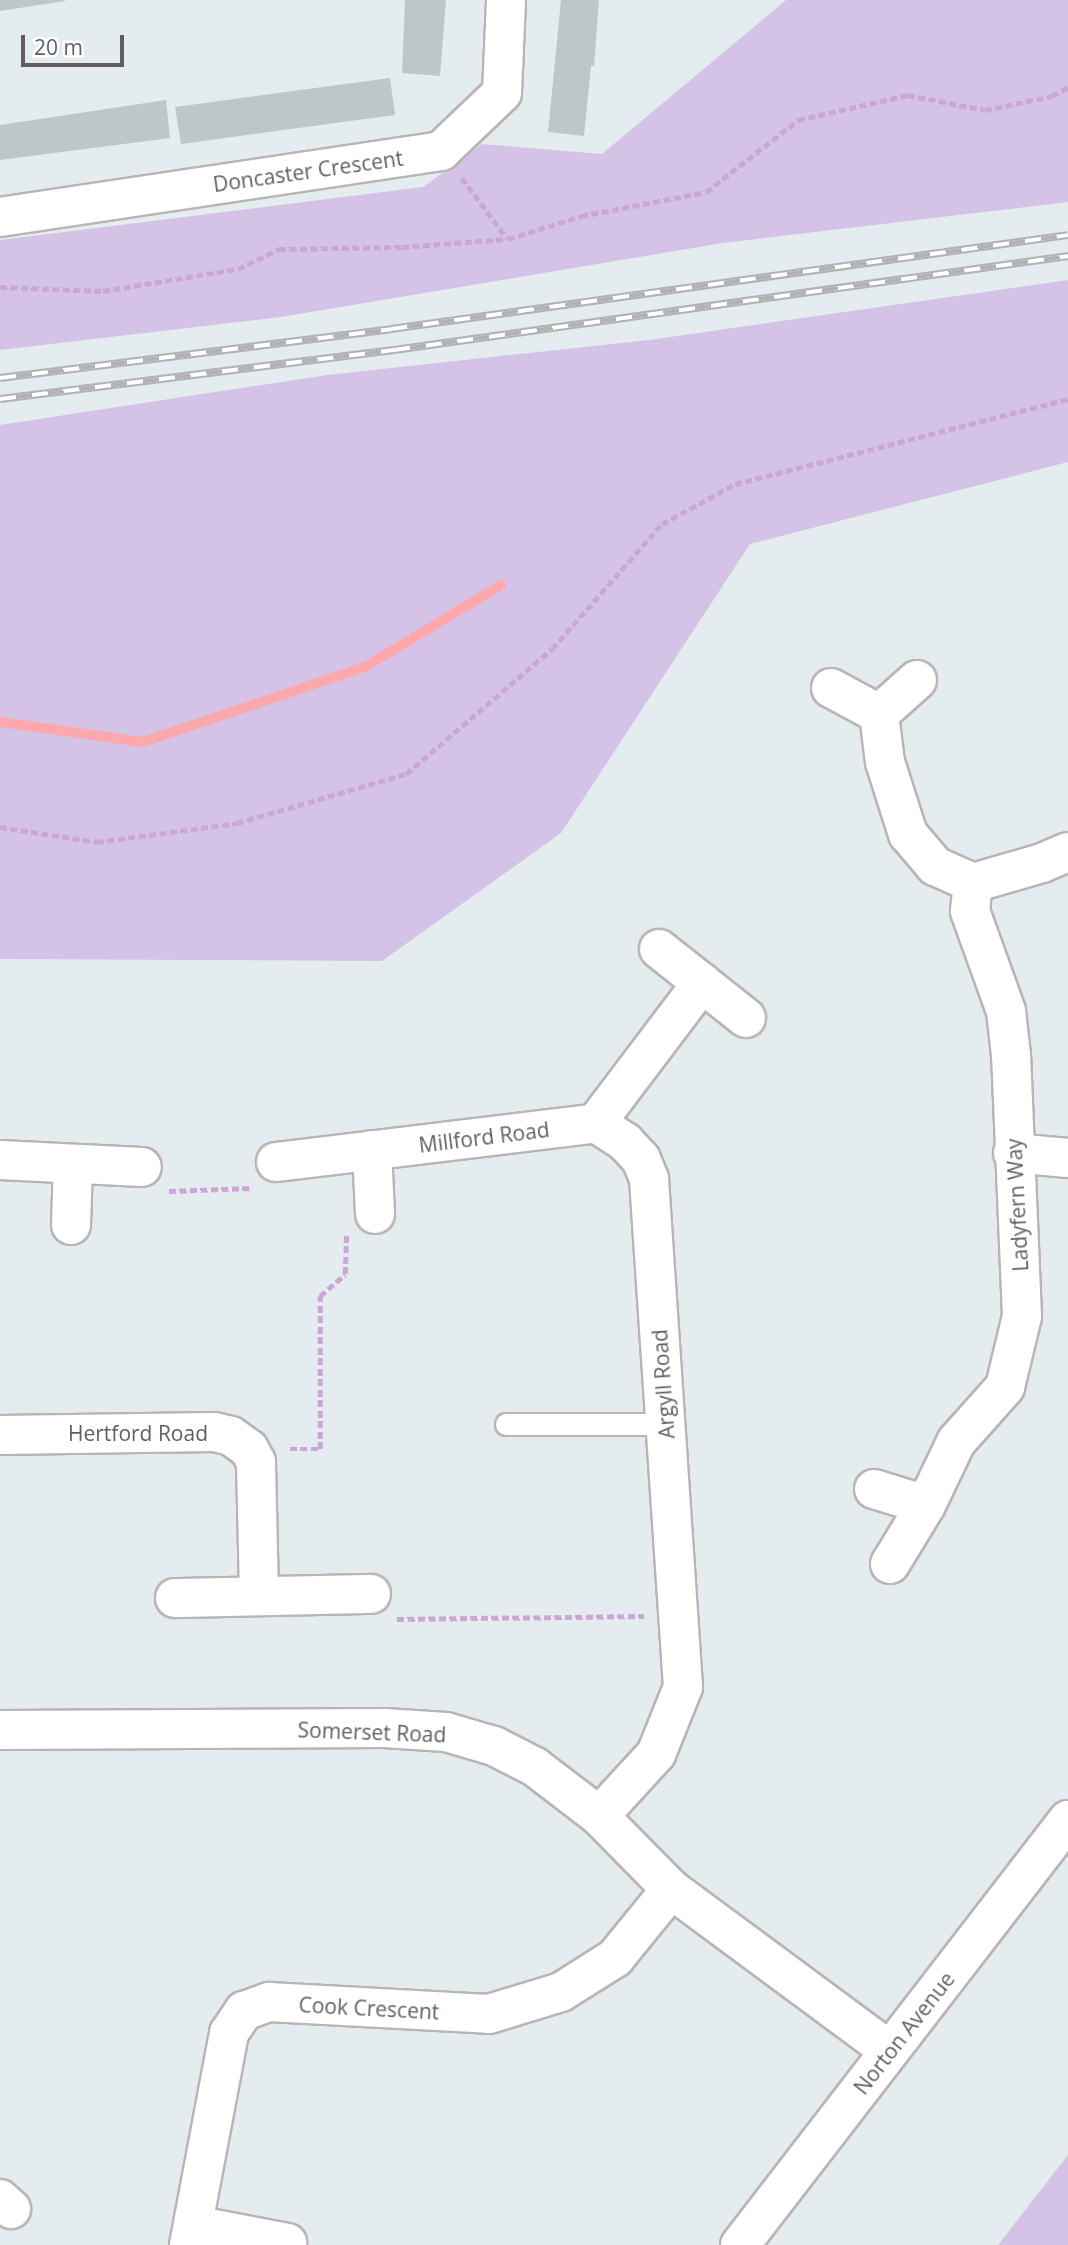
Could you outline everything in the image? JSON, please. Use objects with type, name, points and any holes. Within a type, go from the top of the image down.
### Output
[{"type":"street","points":[[442,151],[502,93],[506,0]]},
{"type":"street","name":"Doncaster Crescent","points":[[0,217],[442,151]]},
{"type":"street","points":[[879,713],[917,680]]},
{"type":"street","points":[[831,688],[879,713]]},
{"type":"street","points":[[879,713],[885,762],[908,834],[935,866],[973,883],[1042,863],[1068,852]]},
{"type":"street","name":"Ladyfern Way","points":[[890,1564],[926,1505],[957,1442],[1005,1387],[1022,1316],[1013,1153],[1012,1055],[1006,1011],[971,911],[973,883]]},
{"type":"street","points":[[659,948],[747,1018]]},
{"type":"street","points":[[596,1123],[702,983]]},
{"type":"street","name":"Millford Road","points":[[276,1163],[596,1123]]},
{"type":"street","name":"Argyll Road","points":[[596,1123],[625,1142],[641,1159],[649,1179],[683,1687],[656,1754],[599,1816]]},
{"type":"street","points":[[372,1150],[374,1214]]},
{"type":"street","points":[[1013,1153],[1068,1158]]},
{"type":"street","points":[[0,1160],[142,1167]]},
{"type":"street","points":[[71,1226],[73,1164]]},
{"type":"street","name":"Hertford Road","points":[[0,1435],[214,1432],[231,1436],[249,1449]]},
{"type":"street","points":[[249,1449],[258,1477],[259,1596]]},
{"type":"street","points":[[874,1489],[926,1505]]},
{"type":"street","points":[[175,1598],[370,1594]]},
{"type":"street","name":"Somerset Road","points":[[0,1730],[384,1728],[446,1732],[494,1746],[535,1767],[599,1816],[671,1889],[890,2051]]},
{"type":"street","name":"Norton Avenue","points":[[740,2245],[1068,1820]]},
{"type":"street","name":"Cook Crescent","points":[[287,2244],[191,2235],[229,2034],[244,2011],[269,2002],[489,2014],[561,1992],[615,1958],[671,1889]]},
{"type":"lane","points":[[506,1424],[666,1424]]},
{"type":"path","points":[[0,287],[103,291],[238,269],[279,249],[402,247],[508,239],[581,216],[706,192],[797,120],[908,95],[985,110],[1052,96],[1068,87]]},
{"type":"path","points":[[442,151],[508,239]]},
{"type":"path","points":[[0,827],[97,842],[237,823],[406,774],[552,649],[662,524],[735,484],[1068,399]]},
{"type":"path","points":[[142,1167],[149,1192],[277,1187],[276,1163]]},
{"type":"path","points":[[249,1449],[320,1449],[320,1296],[345,1274],[346,1214],[374,1214]]},
{"type":"path","points":[[370,1594],[373,1620],[679,1616]]},
{"type":"shaded area","points":[[786,0],[1068,0],[1068,202],[723,243],[281,317],[0,350],[0,240],[423,187],[482,144],[602,154]]},
{"type":"shaded area","points":[[1068,280],[1068,462],[750,544],[561,833],[382,961],[0,959],[0,425],[327,375],[649,340]]},
{"type":"shaded area","points":[[1068,2155],[1068,2245],[998,2245]]},
{"type":"building","points":[[0,0],[65,0],[65,1],[0,11]]},
{"type":"building","points":[[405,0],[446,0],[440,76],[402,73]]},
{"type":"building","points":[[561,0],[599,0],[594,66],[591,66],[584,136],[548,132]]},
{"type":"building","points":[[390,78],[395,115],[181,144],[175,107]]},
{"type":"building","points":[[166,100],[170,138],[0,160],[0,125]]},
{"type":"waterway","points":[[0,722],[143,742],[365,667],[501,585]]},
{"type":"railway","points":[[0,378],[391,329],[1068,235]]},
{"type":"railway","points":[[0,399],[394,350],[1068,256]]}]
